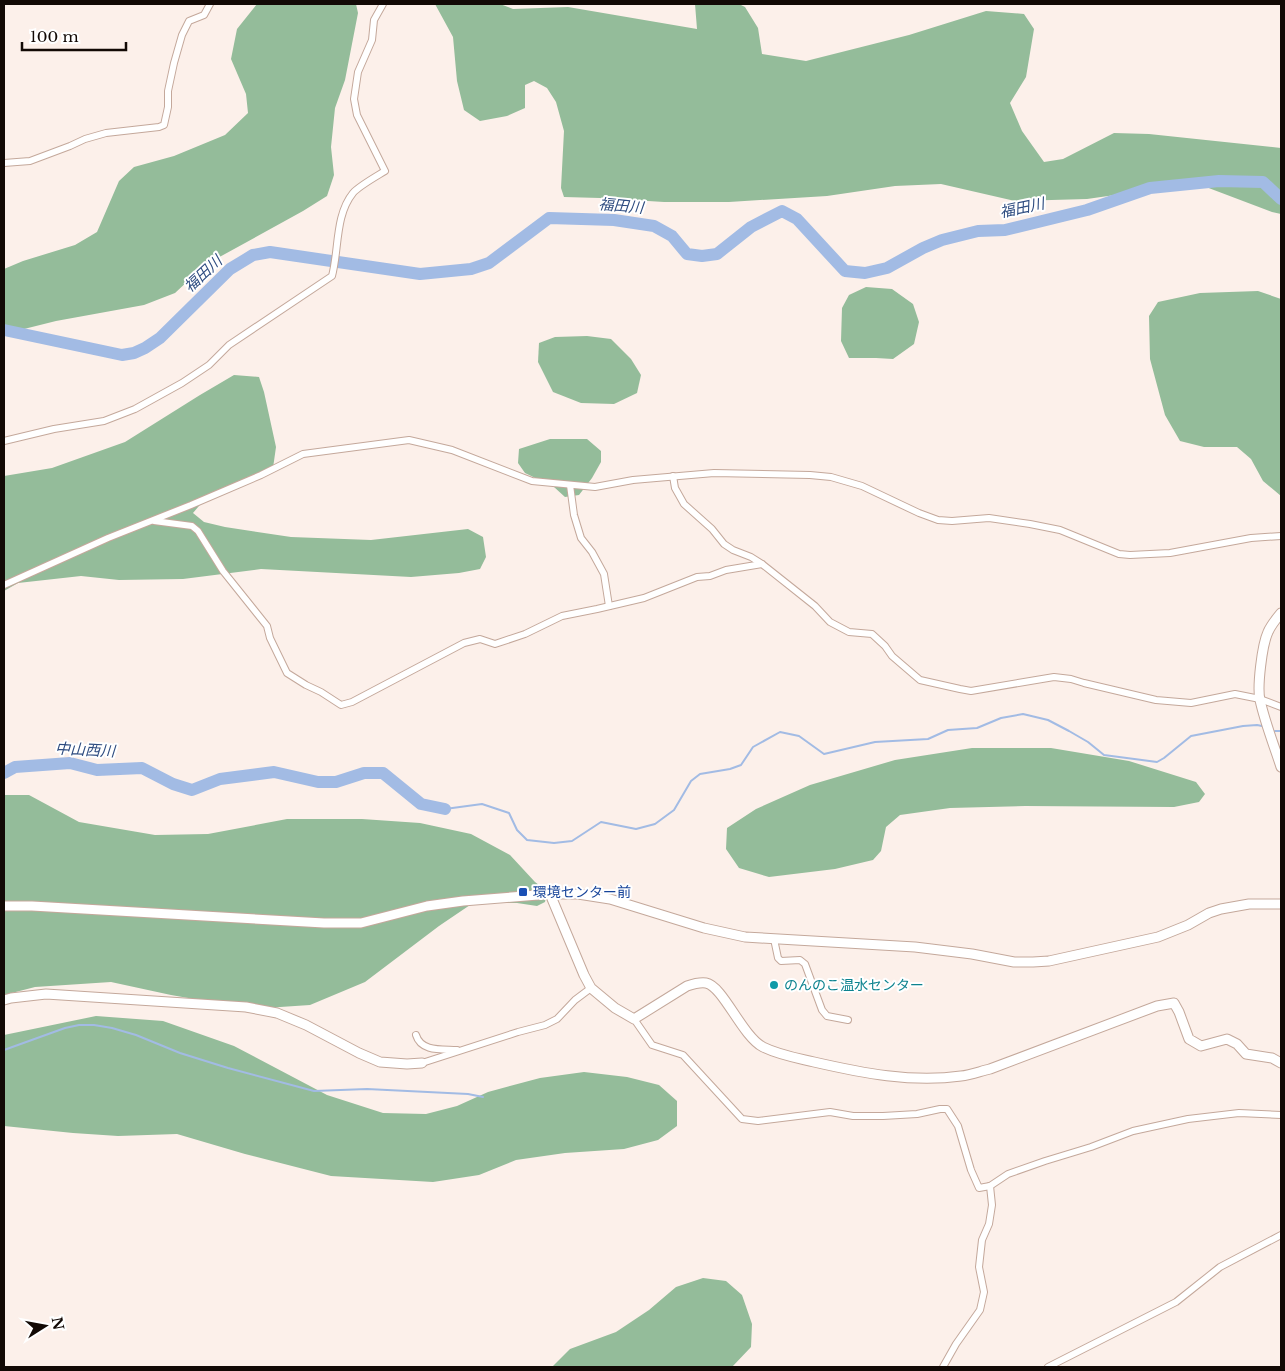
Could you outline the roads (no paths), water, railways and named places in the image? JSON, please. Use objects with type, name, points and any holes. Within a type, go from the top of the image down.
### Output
[{"type":"street","points":[[4,163],[30,161],[70,146],[85,138],[164,125],[168,106],[168,91],[182,35],[189,21],[204,15],[210,4]]},
{"type":"street","points":[[4,441],[104,421],[136,409],[209,365],[229,345],[332,276],[339,227],[346,204],[354,192],[385,171],[357,115],[354,99],[358,72],[372,40],[374,20],[383,4]]},
{"type":"street","points":[[4,585],[100,542],[235,486],[303,454],[409,440],[452,450],[532,481],[570,485],[595,487],[633,480],[714,473],[831,477],[862,486],[938,520],[952,521],[989,518],[1030,524],[1060,530],[1119,554],[1170,553],[1251,538],[1281,536]]},
{"type":"street","points":[[673,476],[675,488],[684,504],[712,529],[724,544],[762,564],[815,606],[830,622],[849,632],[872,634],[885,646],[892,656],[920,680],[971,691],[1054,677],[1071,678],[1084,683],[1156,700],[1191,703],[1235,694],[1260,699],[1281,707]]},
{"type":"street","points":[[570,485],[574,515],[580,538],[592,552],[604,574],[609,606]]},
{"type":"street","points":[[153,520],[192,526],[198,531],[223,571],[267,626],[270,638],[287,673],[341,705],[352,702],[464,643],[480,639],[495,644],[525,634],[562,616],[644,598],[697,577],[710,576],[726,570],[762,564]]},
{"type":"street","points":[[1281,613],[1267,633],[1260,674],[1260,699],[1281,767]]},
{"type":"street","points":[[4,906],[324,924],[361,922],[428,906],[463,901],[550,894],[578,894],[610,899],[721,933],[745,937],[916,947],[972,954],[1014,962],[1033,962],[1049,961],[1158,937],[1188,925],[1208,913],[1221,908],[1249,904],[1281,904]]},
{"type":"street","points":[[550,894],[584,975],[592,988],[615,1008],[634,1019],[652,1044],[683,1056],[742,1119],[758,1121],[830,1112],[853,1116],[883,1116],[917,1114],[947,1109],[958,1126],[971,1170],[979,1188],[990,1186],[1008,1174],[1133,1131],[1196,1118],[1240,1113],[1281,1114]]},
{"type":"street","points":[[774,939],[778,958],[781,960],[800,960],[805,964],[822,1010],[827,1016],[848,1020]]},
{"type":"street","points":[[634,1019],[687,986],[707,983],[721,994],[746,1031],[761,1046],[771,1051],[837,1067],[907,1078],[943,1078],[963,1076],[990,1069],[1157,1006],[1174,1003],[1190,1039],[1202,1046],[1227,1039],[1237,1044],[1246,1054],[1272,1058],[1281,1063]]},
{"type":"street","points":[[4,1000],[46,994],[246,1007],[277,1013],[306,1025],[359,1054],[380,1062],[407,1064],[422,1063],[545,1025],[592,988]]},
{"type":"street","points":[[416,1035],[424,1046],[460,1050]]},
{"type":"street","points":[[943,1367],[956,1344],[980,1310],[984,1292],[979,1267],[982,1240],[989,1224],[992,1205],[990,1186]]},
{"type":"street","points":[[1048,1367],[1176,1302],[1220,1267],[1281,1235]]},
{"type":"waterway","name":"福田川","points":[[4,330],[122,355],[134,353],[160,338],[230,269],[253,255],[270,252],[420,274],[471,269],[489,263],[549,218],[614,220],[654,226],[672,236],[687,254],[702,256],[717,254],[751,227],[782,211],[797,219],[845,271],[865,273],[887,268],[942,240],[978,231],[1005,230],[1087,210],[1150,188],[1219,181],[1263,182],[1281,199]]},
{"type":"waterway","points":[[445,809],[482,804],[509,813],[517,830],[527,840],[554,843],[572,841],[601,822],[636,829],[655,824],[674,810],[691,781],[700,774],[730,769],[741,765],[753,747],[780,732],[799,736],[824,754],[875,742],[928,739],[948,730],[977,728],[1001,718],[1023,714],[1048,720],[1088,742],[1104,755],[1157,762],[1191,736],[1243,726],[1262,726]]},
{"type":"waterway","points":[[1275,731],[1281,731]]},
{"type":"waterway","name":"中山西川","points":[[4,773],[15,767],[70,763],[97,770],[142,768],[173,784],[192,790],[220,779],[274,772],[318,782],[336,782],[364,773],[383,773],[421,804],[445,809]]},
{"type":"waterway","points":[[4,1050],[65,1028],[79,1025],[94,1025],[136,1035],[180,1053],[228,1068],[314,1091],[367,1089],[468,1094],[483,1097]]},
{"type":"place","name":"環境センター前","points":[[523,892]]},
{"type":"place","name":"のんのこ温水センター","points":[[774,985]]}]
